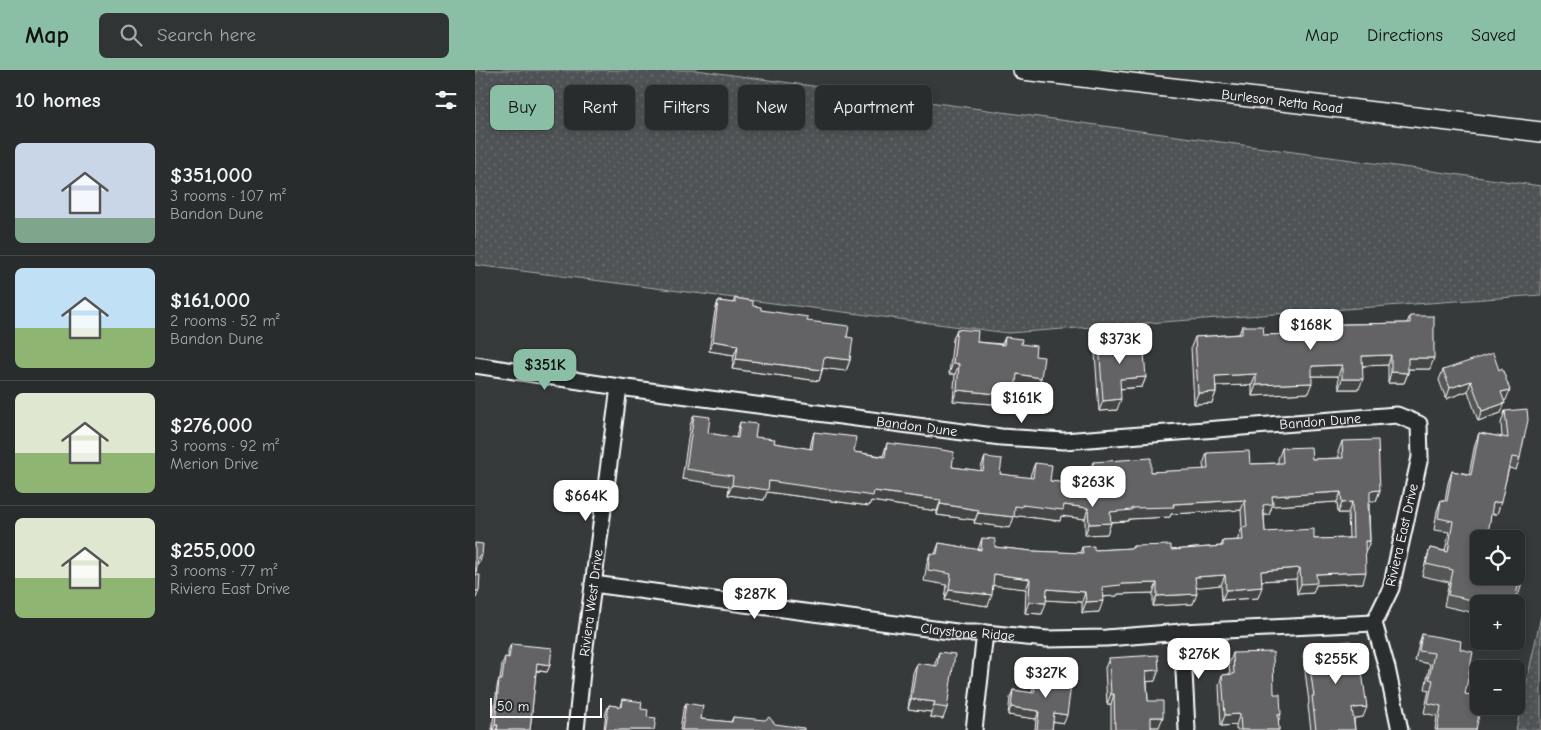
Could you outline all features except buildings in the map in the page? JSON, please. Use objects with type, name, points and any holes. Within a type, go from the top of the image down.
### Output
[{"type":"street","name":"Burleson Retta Road","points":[[1023,70],[1541,132]]},
{"type":"street","name":"Bandon Dune","points":[[475,365],[1001,437],[1064,441],[1397,416],[1419,424]]},
{"type":"street","name":"Riviera West Drive","points":[[575,730],[619,386]]},
{"type":"street","name":"Riviera East Drive","points":[[1375,623],[1391,588],[1420,457],[1419,424]]},
{"type":"street","name":"Claystone Ridge","points":[[593,584],[964,633],[985,633],[1047,639],[1106,638],[1181,632],[1375,623]]},
{"type":"street","points":[[1375,623],[1387,668],[1399,730]]},
{"type":"street","points":[[1181,632],[1187,730]]},
{"type":"street","points":[[973,730],[985,633]]},
{"type":"shaded area","points":[[475,70],[696,70],[815,86],[815,130],[932,130],[932,102],[1541,186],[1541,295],[1008,333],[475,265]]},
{"type":"shaded area","points":[[1541,616],[1541,730],[1516,730],[1519,715],[1525,715],[1525,689]]}]
